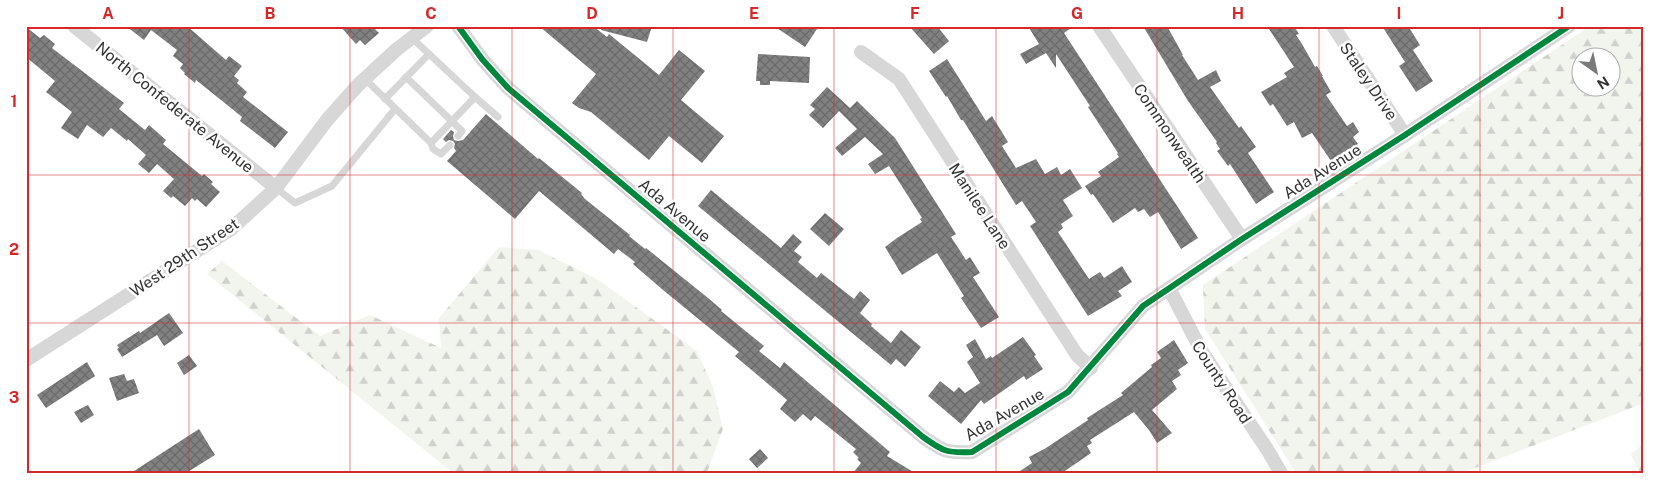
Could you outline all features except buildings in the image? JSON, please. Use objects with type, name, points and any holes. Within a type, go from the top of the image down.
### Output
[{"type":"street","name":"North Confederate Avenue","points":[[74,26],[276,188]]},
{"type":"street","name":"Ada Avenue","points":[[458,26],[482,59],[508,88],[923,437],[942,451],[956,453],[972,452],[1068,392],[1091,368],[1143,306],[1242,239],[1405,135],[1569,26]]},
{"type":"street","name":"Commonwealth","points":[[1099,26],[1242,239]]},
{"type":"street","name":"Staley Drive","points":[[1333,26],[1405,135]]},
{"type":"street","name":"West 29th Street","points":[[26,360],[231,229],[276,188],[327,120],[365,79],[396,50],[425,27]]},
{"type":"street","name":"Manilee Lane","points":[[861,52],[899,79],[1077,355],[1091,368]]},
{"type":"street","name":"County Road","points":[[1169,288],[1198,345],[1281,473]]},
{"type":"lane","points":[[412,38],[498,117]]},
{"type":"lane","points":[[385,99],[429,54]]},
{"type":"lane","points":[[406,77],[462,131],[458,136]]},
{"type":"lane","points":[[365,79],[432,143],[433,149],[441,154],[450,145]]},
{"type":"lane","points":[[432,143],[475,97]]},
{"type":"lane","points":[[276,188],[295,203],[332,186],[395,109]]},
{"type":"green space","points":[[1590,26],[1643,26],[1643,410],[1639,405],[1462,473],[1296,473],[1205,329],[1203,285]]},
{"type":"green space","points":[[499,247],[538,250],[597,279],[697,351],[713,387],[723,429],[708,470],[705,473],[453,473],[207,274],[222,261],[320,336],[370,315],[441,348],[439,318]]},
{"type":"green space","points":[[1643,444],[1643,473],[1640,473],[1631,454]]},
{"type":"cycle path","points":[[458,26],[482,59],[508,88],[923,437],[936,446],[951,452],[972,452],[1068,392],[1143,306],[1242,239],[1405,135],[1569,26]]}]
